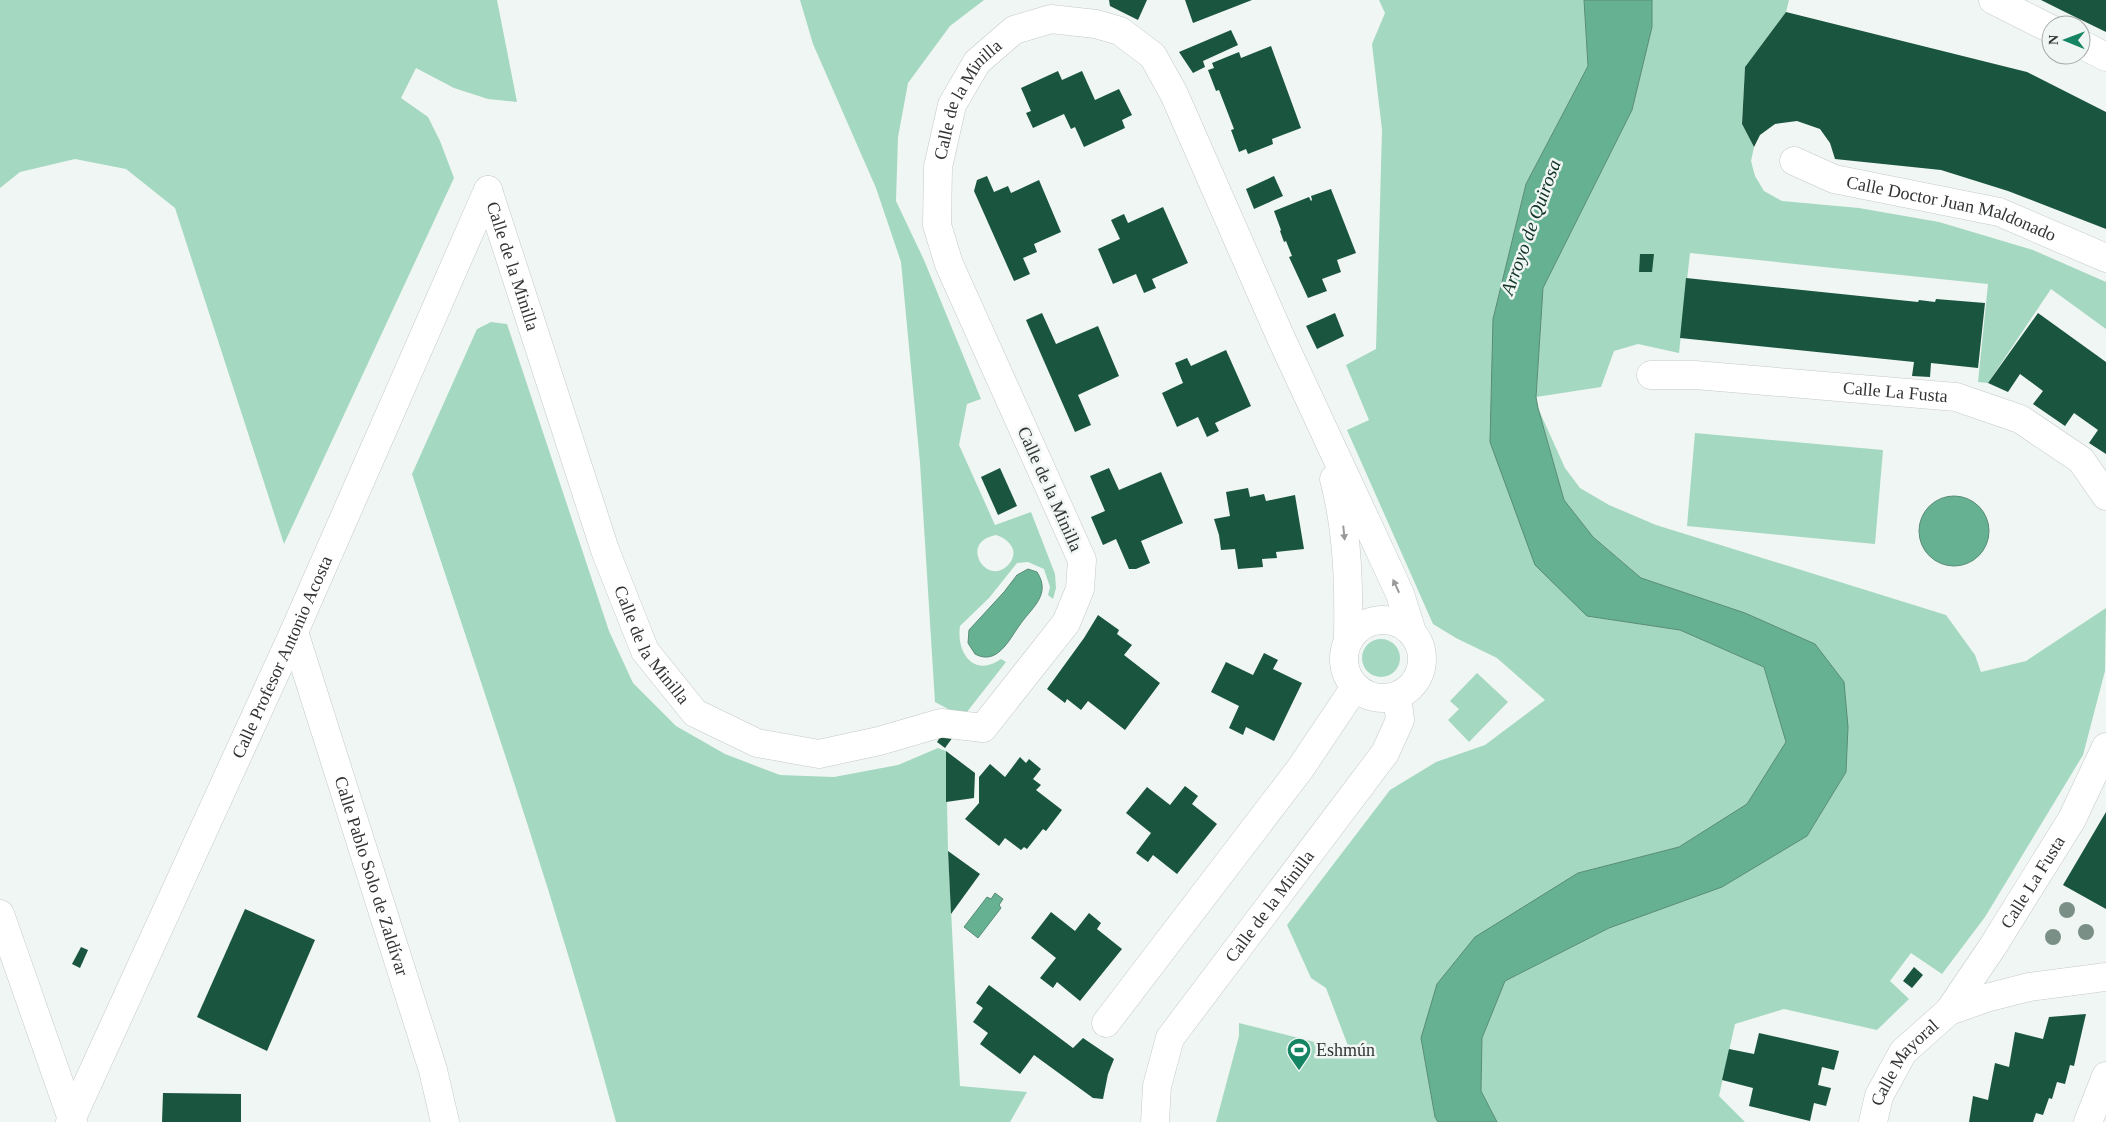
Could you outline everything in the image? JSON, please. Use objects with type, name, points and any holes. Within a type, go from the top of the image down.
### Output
[{"type":"street","points":[[1993,0],[2041,24]]},
{"type":"street","name":"Calle de la Minilla","points":[[488,190],[605,550],[645,651],[695,713],[757,743],[819,754],[879,741],[941,723],[983,728],[1066,623],[1080,589],[1082,560],[949,264],[938,225],[938,167],[952,105],[977,62],[1014,30],[1051,19],[1096,24],[1120,31],[1153,56],[1174,94],[1318,418],[1400,594],[1412,632]]},
{"type":"street","points":[[2091,49],[2106,57]]},
{"type":"street","name":"Calle Doctor Juan Maldonado","points":[[1794,161],[1834,179],[1999,212],[2106,258]]},
{"type":"street","name":"Calle Profesor Antonio Acosta","points":[[71,1121],[294,632],[488,190]]},
{"type":"street","name":"Calle La Fusta","points":[[1651,375],[1695,375],[1956,397],[2020,419],[2081,460],[2106,496]]},
{"type":"street","name":"Calle de la Minilla","points":[[1318,418],[1342,508],[1347,558],[1348,641]]},
{"type":"street","points":[[1377,620],[1390,620],[1402,624],[1412,632],[1419,643],[1422,655],[1422,668],[1408,690],[1397,696],[1375,698],[1355,687],[1348,677],[1344,665],[1344,653],[1348,641],[1355,631],[1365,624],[1377,620]]},
{"type":"street","name":"Calle Pablo Solo de Zaldívar","points":[[294,632],[433,1070],[445,1122]]},
{"type":"street","points":[[1106,1023],[1300,769],[1355,687]]},
{"type":"street","name":"Calle de la Minilla","points":[[1155,1122],[1156,1086],[1170,1038],[1385,753],[1400,720],[1397,696]]},
{"type":"street","name":"Calle La Fusta","points":[[1949,1011],[1993,946],[2072,819],[2106,747]]},
{"type":"street","points":[[0,914],[71,1121]]},
{"type":"street","points":[[1949,1011],[1986,998],[2029,987],[2106,976]]},
{"type":"street","name":"Calle Mayoral","points":[[1873,1122],[1879,1096],[1903,1052],[1949,1011]]},
{"type":"street","points":[[2088,1122],[2106,1076]]},
{"type":"shaded area","points":[[0,0],[497,0],[517,102],[488,99],[454,88],[416,68],[401,98],[428,117],[440,141],[454,178],[284,544],[175,208],[126,169],[75,159],[20,172],[0,188]]},
{"type":"shaded area","points":[[800,0],[984,0],[950,26],[908,83],[898,137],[896,201],[924,260],[981,399],[967,404],[959,445],[995,525],[1031,512],[1055,574],[1056,588],[1053,599],[1048,595],[1050,587],[1044,569],[1028,562],[1017,563],[989,598],[960,626],[961,645],[969,660],[983,666],[1001,659],[1006,662],[963,717],[935,702],[920,463],[901,262],[876,188],[813,44]],"holes":[[[996,535],[1012,546],[1013,555],[1009,564],[1001,570],[993,571],[985,568],[977,554],[979,546],[984,539]]]},
{"type":"shaded area","points":[[1379,0],[1584,0],[1588,66],[1526,184],[1493,319],[1587,616],[1680,630],[1764,667],[1786,742],[1748,804],[1679,847],[1578,873],[1421,1038],[1435,1117],[1438,1122],[1216,1122],[1239,1036],[1239,1023],[1350,1051],[1326,988],[1311,978],[1287,925],[1390,790],[1436,762],[1485,745],[1545,700],[1497,658],[1456,638],[1433,624],[1347,430],[1369,420],[1346,365],[1376,349],[1382,130],[1372,44],[1385,13]]},
{"type":"shaded area","points":[[1652,0],[1789,0],[1786,12],[1745,67],[1742,124],[1754,147],[1751,161],[1755,176],[1764,191],[1782,201],[1859,208],[1939,222],[2033,250],[2106,282],[2106,329],[2051,289],[1988,383],[1978,382],[1988,284],[1690,253],[1679,353],[1638,344],[1614,351],[1601,387],[1536,397],[1543,288],[1632,110],[1652,27]]},
{"type":"shaded area","points":[[491,322],[507,324],[609,631],[633,683],[676,726],[725,754],[780,775],[834,777],[898,765],[938,748],[946,751],[948,851],[960,1086],[1027,1092],[1010,1122],[616,1122],[544,877],[412,474],[477,329]]},
{"type":"shaded area","points":[[1538,408],[1565,468],[1580,488],[1609,505],[1656,525],[1946,615],[1975,655],[1981,672],[2026,661],[2106,608],[2105,671],[2083,755],[1985,917],[1942,974],[1911,953],[1890,981],[1909,999],[1877,1030],[1784,1009],[1735,1024],[1719,1096],[1745,1122],[1497,1122],[1481,1091],[1482,1038],[1505,981],[1609,928],[1722,887],[1807,836],[1846,772],[1815,644],[1745,613],[1641,578],[1593,537],[1564,500]]},
{"type":"shaded area","points":[[1695,433],[1883,450],[1875,544],[1687,526]]},
{"type":"shaded area","points":[[1381,639],[1394,645],[1400,658],[1394,671],[1381,677],[1368,671],[1362,658],[1368,645]]},
{"type":"shaded area","points":[[1477,673],[1508,702],[1469,742],[1448,720],[1459,709],[1450,701]]},
{"type":"water","name":"Arroyo de Quirosa","points":[[1584,0],[1652,0],[1652,27],[1632,110],[1543,288],[1536,397],[1564,500],[1593,537],[1641,578],[1745,613],[1815,644],[1844,682],[1848,727],[1846,772],[1807,836],[1722,887],[1609,928],[1505,981],[1482,1038],[1481,1091],[1497,1122],[1438,1122],[1435,1117],[1421,1038],[1437,984],[1475,937],[1578,873],[1679,847],[1747,804],[1786,742],[1764,667],[1680,630],[1587,616],[1535,565],[1490,442],[1493,319],[1526,184],[1588,66]]},
{"type":"water","points":[[1954,496],[1967,499],[1979,506],[1986,518],[1989,531],[1986,544],[1979,556],[1967,563],[1954,566],[1941,563],[1929,556],[1922,544],[1919,531],[1922,518],[1929,506],[1941,499]]},
{"type":"water","points":[[1028,569],[1037,572],[1041,580],[1042,588],[1038,601],[1002,650],[990,657],[975,654],[968,643],[969,630],[1017,575]]},
{"type":"water","points":[[995,893],[1003,899],[999,905],[1001,908],[978,938],[964,927],[987,897],[991,899]]},
{"type":"building","points":[[1109,0],[1147,0],[1138,20],[1110,6]]},
{"type":"building","points":[[1185,0],[1252,0],[1193,23]]},
{"type":"building","points":[[2041,0],[2106,0],[2106,32],[2091,25],[2091,15],[2071,15]]},
{"type":"building","points":[[1786,12],[2027,72],[2106,112],[2106,229],[2008,191],[1941,170],[1835,159],[1830,143],[1820,129],[1797,121],[1775,124],[1760,135],[1754,147],[1742,124],[1745,67]]},
{"type":"building","points":[[1231,30],[1238,45],[1203,61],[1205,67],[1193,73],[1179,52]]},
{"type":"building","points":[[1271,46],[1301,128],[1272,139],[1273,144],[1248,154],[1246,149],[1239,152],[1231,130],[1234,129],[1219,90],[1216,91],[1208,70],[1214,68],[1212,63],[1239,52],[1241,58]]},
{"type":"building","points":[[1058,71],[1062,80],[1082,71],[1095,100],[1119,89],[1132,115],[1122,120],[1125,128],[1084,147],[1075,127],[1071,129],[1064,114],[1033,128],[1026,113],[1031,111],[1021,88]]},
{"type":"building","points":[[987,176],[994,192],[1008,186],[1011,193],[1039,180],[1061,232],[1034,244],[1037,252],[1023,258],[1030,274],[1014,281],[974,191],[977,180]]},
{"type":"building","points":[[1274,176],[1283,196],[1254,209],[1246,189]]},
{"type":"building","points":[[1331,189],[1356,253],[1337,260],[1341,272],[1322,279],[1327,291],[1308,298],[1289,257],[1292,256],[1286,241],[1284,242],[1274,211],[1309,197],[1311,201],[1311,196]]},
{"type":"building","points":[[1163,207],[1188,263],[1152,279],[1156,288],[1144,293],[1136,274],[1113,284],[1098,249],[1120,239],[1111,220],[1124,214],[1128,223]]},
{"type":"building","points":[[1640,254],[1654,254],[1652,272],[1639,272]]},
{"type":"building","points":[[1686,278],[1918,302],[1919,300],[1935,302],[1936,299],[1985,303],[1978,368],[1931,363],[1930,377],[1912,376],[1914,362],[1680,338]]},
{"type":"building","points":[[1042,313],[1056,344],[1098,326],[1119,376],[1078,395],[1091,425],[1075,432],[1026,320]]},
{"type":"building","points":[[1335,313],[1344,336],[1317,349],[1306,326]]},
{"type":"building","points":[[2038,313],[2106,362],[2106,454],[2089,443],[2098,430],[2074,413],[2065,426],[2033,404],[2043,391],[2020,374],[2008,392],[1988,383]]},
{"type":"building","points":[[1226,350],[1251,406],[1215,423],[1219,431],[1207,437],[1198,417],[1177,427],[1162,393],[1183,383],[1175,363],[1187,358],[1191,366]]},
{"type":"building","points":[[1000,468],[1017,506],[998,515],[981,477]]},
{"type":"building","points":[[1109,468],[1119,490],[1161,472],[1183,523],[1141,541],[1150,563],[1136,569],[1129,569],[1116,539],[1103,545],[1091,517],[1105,511],[1090,476]]},
{"type":"building","points":[[1248,488],[1250,497],[1264,494],[1266,501],[1295,495],[1304,549],[1276,552],[1277,558],[1262,559],[1263,567],[1238,569],[1235,549],[1221,550],[1214,519],[1230,516],[1226,492]]},
{"type":"building","points":[[1098,615],[1119,630],[1117,634],[1132,645],[1124,655],[1160,683],[1125,730],[1088,701],[1081,710],[1067,699],[1065,703],[1047,689],[1084,638]]},
{"type":"building","points":[[1264,653],[1278,660],[1273,669],[1302,683],[1274,741],[1246,727],[1243,735],[1229,728],[1239,706],[1211,692],[1226,662],[1253,675]]},
{"type":"building","points":[[944,731],[953,737],[945,748],[937,742]]},
{"type":"building","points":[[946,751],[975,773],[974,798],[946,802]]},
{"type":"building","points":[[1020,757],[1026,763],[1029,759],[1041,769],[1033,779],[1041,785],[1036,790],[1062,810],[1046,831],[1043,829],[1027,849],[1024,847],[1021,850],[1005,838],[999,846],[965,819],[979,803],[979,777],[990,764],[1005,777]]},
{"type":"building","points":[[1185,786],[1198,796],[1192,804],[1217,824],[1177,874],[1153,855],[1148,862],[1136,853],[1151,833],[1126,813],[1147,787],[1170,805]]},
{"type":"building","points":[[2106,812],[2106,909],[2063,885]]},
{"type":"building","points":[[948,851],[980,874],[951,914]]},
{"type":"building","points":[[245,909],[315,940],[267,1051],[197,1017]]},
{"type":"building","points":[[1051,912],[1075,931],[1089,913],[1101,923],[1097,929],[1122,949],[1080,1001],[1057,982],[1053,988],[1040,978],[1056,958],[1031,938]]},
{"type":"building","points":[[81,947],[88,950],[80,968],[72,964]]},
{"type":"building","points":[[1914,967],[1923,975],[1912,988],[1903,981]]},
{"type":"building","points":[[989,985],[1073,1048],[1083,1038],[1114,1059],[1108,1074],[1103,1099],[1093,1098],[1034,1055],[1020,1074],[980,1044],[988,1033],[973,1022],[983,1008],[976,1003]]},
{"type":"building","points":[[2086,1014],[2074,1066],[2070,1065],[2065,1084],[2057,1082],[2052,1099],[2049,1098],[2043,1115],[2036,1113],[2033,1122],[1969,1122],[1973,1096],[1988,1100],[1995,1063],[2009,1067],[2015,1032],[2043,1039],[2049,1017]]},
{"type":"building","points":[[1759,1033],[1839,1051],[1834,1070],[1822,1067],[1818,1085],[1831,1088],[1826,1106],[1814,1103],[1810,1121],[1749,1106],[1753,1088],[1722,1080],[1729,1049],[1754,1054]]},
{"type":"building","points":[[163,1093],[241,1094],[241,1122],[162,1122]]},
{"type":"place","name":"Eshmún","points":[[1299,1071]]}]
